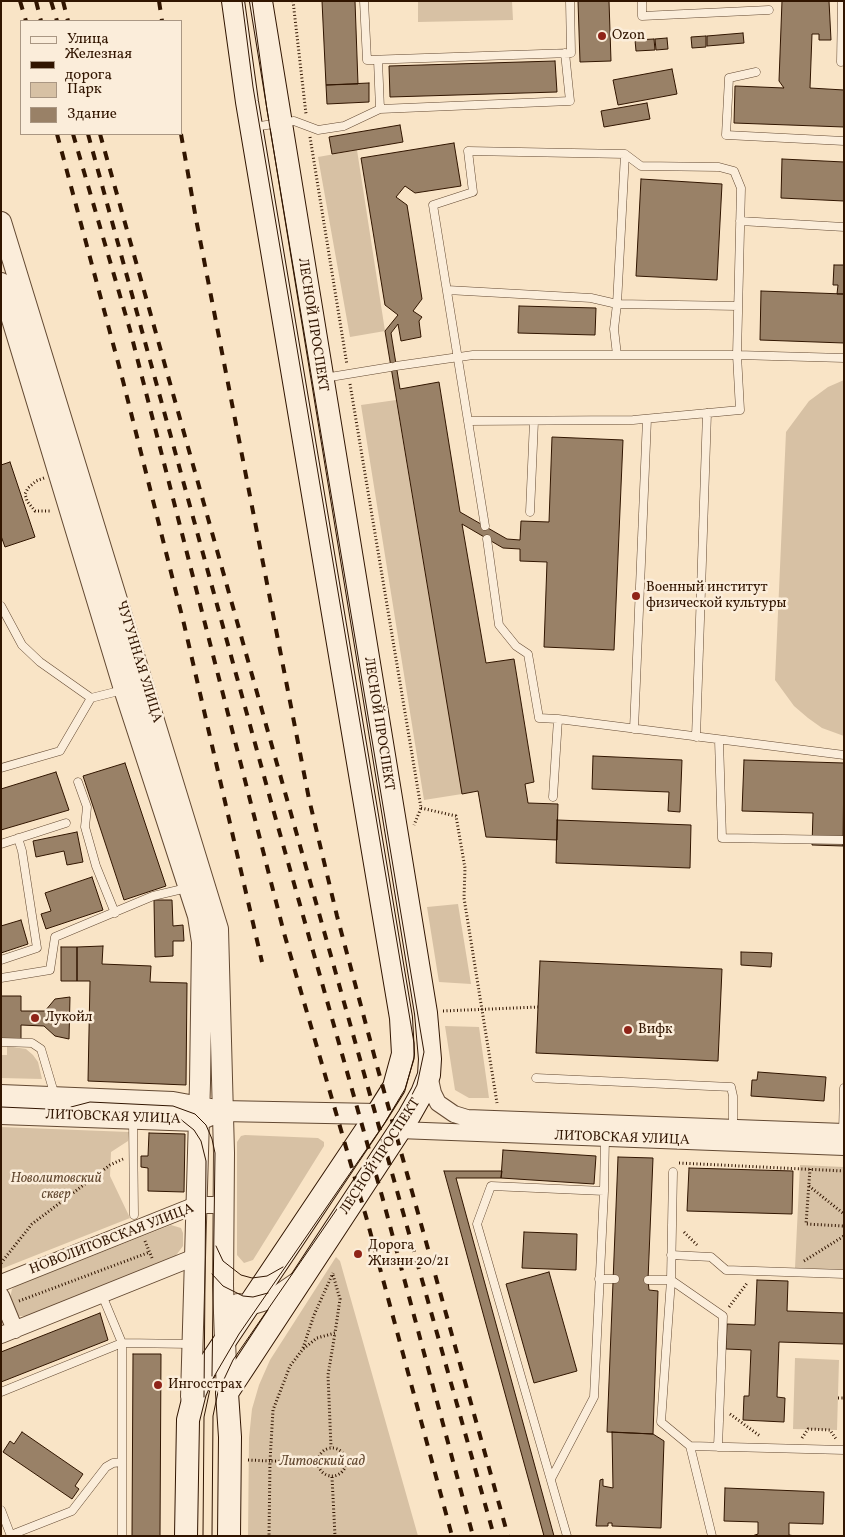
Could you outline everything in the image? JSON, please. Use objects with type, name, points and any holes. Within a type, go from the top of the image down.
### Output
[{"type":"main road","name":"ЛЕСНОЙ ПРОСПЕКТ","points":[[186,1536],[187,1436],[190,1409],[204,1372],[246,1306],[377,1114],[399,1073],[404,1033],[251,128],[233,1]]},
{"type":"main road","name":"ЛЕСНОЙ ПРОСПЕКТ","points":[[227,1394],[422,1094],[429,1075],[430,1042],[279,123],[261,1]]},
{"type":"main road","points":[[333,611],[358,606]]},
{"type":"main road","points":[[227,1394],[230,1437],[229,1536]]},
{"type":"street","name":"ЧУГУННАЯ УЛИЦА","points":[[1,222],[144,683],[198,885],[198,916],[202,942],[198,1114]]},
{"type":"street","name":"ЧУГУННАЯ УЛИЦА","points":[[1,283],[124,689],[220,941],[222,1111]]},
{"type":"street","name":"ЛИТОВСКАЯ УЛИЦА","points":[[429,1075],[433,1093],[438,1103],[454,1114],[467,1118],[605,1130]]},
{"type":"street","name":"ЛИТОВСКАЯ УЛИЦА","points":[[1,1095],[55,1106],[134,1110],[173,1102],[198,1114],[222,1111],[377,1114]]},
{"type":"street","name":"ЛИТОВСКАЯ УЛИЦА","points":[[1,1114],[55,1106]]},
{"type":"street","points":[[222,1111],[223,1298],[227,1394]]},
{"type":"street","name":"ЛЕСНОЙ ПРОСПЕКТ","points":[[190,1409],[194,1344],[198,1114]]},
{"type":"street","name":"ЛИТОВСКАЯ УЛИЦА","points":[[399,1130],[605,1130],[843,1140]]},
{"type":"street","name":"НОВОЛИТОВСКАЯ УЛИЦА","points":[[1,1283],[196,1206],[224,1205]]},
{"type":"street","points":[[6,1300],[8,1333],[195,1257],[205,1279],[230,1303],[246,1306],[276,1297],[300,1281]]},
{"type":"lane","points":[[364,1],[367,60],[572,53],[570,1]]},
{"type":"lane","points":[[642,1],[642,16],[769,10]]},
{"type":"lane","points":[[842,1],[842,62]]},
{"type":"lane","points":[[251,128],[294,121],[318,130],[344,126],[380,109],[570,101],[566,53]]},
{"type":"lane","points":[[378,60],[380,109]]},
{"type":"lane","points":[[756,72],[728,78],[726,135],[844,141]]},
{"type":"lane","points":[[468,421],[647,419],[740,410],[737,355],[741,188],[734,171],[719,167],[641,166],[625,154],[468,151],[473,192],[433,205],[485,526]]},
{"type":"lane","points":[[617,355],[614,328],[625,154]]},
{"type":"lane","points":[[740,221],[844,227]]},
{"type":"lane","points":[[447,290],[591,298],[617,304],[738,306]]},
{"type":"lane","points":[[321,379],[456,356],[737,355],[844,358]]},
{"type":"lane","points":[[696,737],[707,414]]},
{"type":"lane","points":[[634,729],[647,419]]},
{"type":"lane","points":[[530,512],[534,421]]},
{"type":"lane","points":[[487,539],[499,625],[516,646],[528,654],[539,718],[844,755]]},
{"type":"lane","points":[[1,606],[22,645],[40,662],[92,698]]},
{"type":"lane","points":[[1,768],[60,751],[92,698],[144,683]]},
{"type":"lane","points":[[553,797],[558,719]]},
{"type":"lane","points":[[719,740],[722,838],[844,840]]},
{"type":"lane","points":[[78,782],[87,807],[85,827],[96,866],[115,913]]},
{"type":"lane","points":[[1,844],[66,823]]},
{"type":"lane","points":[[1,960],[37,948],[22,851],[18,838]]},
{"type":"lane","points":[[1,978],[50,970],[55,937],[153,896],[198,885]]},
{"type":"lane","points":[[1,1042],[32,1043],[41,1049],[55,1106]]},
{"type":"lane","points":[[536,1078],[730,1087],[733,1096],[732,1135]]},
{"type":"lane","points":[[843,1140],[844,1088]]},
{"type":"lane","points":[[134,1110],[132,1154],[134,1215]]},
{"type":"lane","points":[[551,1479],[594,1397],[598,1279],[604,1191],[605,1130]]},
{"type":"lane","points":[[673,1172],[671,1280],[661,1422],[690,1446],[712,1536]]},
{"type":"lane","points":[[567,1536],[477,1224],[491,1186],[604,1191]]},
{"type":"lane","points":[[671,1255],[711,1257],[726,1270],[844,1274]]},
{"type":"lane","points":[[598,1279],[615,1279]]},
{"type":"lane","points":[[648,1280],[671,1280],[722,1316],[718,1447]]},
{"type":"lane","points":[[102,1295],[122,1343],[122,1536]]},
{"type":"lane","points":[[1,1392],[122,1343],[194,1344]]},
{"type":"lane","points":[[690,1446],[844,1450]]},
{"type":"lane","points":[[2,1513],[11,1536],[72,1511],[106,1467],[113,1463],[122,1462]]},
{"type":"path","points":[[294,1],[308,125],[343,339]]},
{"type":"path","points":[[356,411],[421,808],[412,833]]},
{"type":"path","points":[[50,476],[32,484],[25,494],[27,501],[35,511],[41,513],[60,508]]},
{"type":"path","points":[[421,808],[456,816],[464,868],[464,898],[497,1103]]},
{"type":"path","points":[[439,1011],[538,1007]]},
{"type":"path","points":[[1,1263],[32,1224],[110,1165],[132,1154]]},
{"type":"path","points":[[673,1162],[844,1171]]},
{"type":"path","points":[[810,1169],[806,1224],[844,1226]]},
{"type":"path","points":[[809,1186],[844,1214]]},
{"type":"path","points":[[672,1221],[711,1257]]},
{"type":"path","points":[[143,1236],[155,1266]]},
{"type":"path","points":[[786,1272],[844,1236]]},
{"type":"path","points":[[6,1300],[150,1252]]},
{"type":"path","points":[[331,1266],[340,1300],[328,1376],[331,1447]]},
{"type":"path","points":[[722,1316],[756,1271]]},
{"type":"path","points":[[303,1349],[314,1315],[333,1273]]},
{"type":"path","points":[[269,1536],[273,1410],[290,1366],[303,1349],[317,1338],[335,1333]]},
{"type":"path","points":[[838,1398],[844,1398]]},
{"type":"path","points":[[720,1407],[776,1448]]},
{"type":"path","points":[[331,1447],[339,1449],[345,1454],[347,1462],[345,1469],[339,1475],[332,1476],[320,1469],[318,1462],[324,1450],[331,1447]]},
{"type":"path","points":[[245,1460],[318,1462]]},
{"type":"path","points":[[332,1476],[334,1536]]},
{"type":"green space","points":[[418,1],[512,1],[513,20],[418,22]]},
{"type":"green space","points":[[357,150],[385,331],[350,337],[318,157]]},
{"type":"green space","points":[[844,380],[844,736],[822,728],[808,718],[794,706],[775,680],[786,432],[809,401],[828,387]]},
{"type":"green space","points":[[396,400],[462,794],[424,800],[361,405]]},
{"type":"green space","points":[[458,904],[471,984],[439,982],[427,907]]},
{"type":"green space","points":[[445,1026],[479,1027],[489,1098],[469,1098],[455,1090]]},
{"type":"green space","points":[[7,1046],[26,1049],[33,1055],[38,1062],[42,1079],[1,1078],[1,1055],[7,1055]]},
{"type":"green space","name":"Новолитовский сквер","points":[[1,1127],[129,1132],[128,1141],[111,1152],[110,1176],[130,1218],[1,1269]]},
{"type":"green space","points":[[241,1136],[318,1138],[324,1142],[324,1146],[253,1260],[244,1263],[237,1255],[237,1142]]},
{"type":"green space","points":[[800,1165],[844,1167],[844,1270],[795,1268]]},
{"type":"green space","points":[[171,1225],[181,1228],[183,1233],[183,1246],[174,1258],[29,1316],[17,1316],[10,1298],[12,1289],[16,1286]]},
{"type":"green space","name":"Литовский сад","points":[[336,1257],[340,1261],[418,1536],[248,1536],[249,1438],[252,1409],[259,1385],[270,1360]]},
{"type":"green space","points":[[795,1358],[839,1360],[837,1430],[793,1429]]},
{"type":"building","points":[[322,1],[355,1],[358,84],[326,85]]},
{"type":"building","points":[[578,1],[609,1],[611,61],[580,62]]},
{"type":"building","points":[[782,1],[829,1],[831,40],[819,40],[819,34],[812,34],[810,88],[844,90],[844,127],[734,123],[735,86],[784,88],[779,81]]},
{"type":"building","points":[[743,33],[744,43],[707,46],[707,36]]},
{"type":"building","points":[[706,36],[706,47],[692,48],[691,37]]},
{"type":"building","points":[[667,38],[668,49],[656,50],[655,39]]},
{"type":"building","points":[[654,39],[655,50],[636,51],[635,40]]},
{"type":"building","points":[[555,61],[557,92],[390,97],[389,66]]},
{"type":"building","points":[[672,69],[677,94],[618,105],[613,80]]},
{"type":"building","points":[[369,83],[369,102],[327,104],[326,85]]},
{"type":"building","points":[[647,103],[650,119],[604,127],[601,111]]},
{"type":"building","points":[[400,125],[403,142],[332,154],[329,137]]},
{"type":"building","points":[[454,143],[461,186],[415,193],[405,186],[396,197],[407,205],[422,299],[413,311],[422,317],[419,321],[421,337],[401,341],[398,324],[391,333],[400,389],[439,382],[460,512],[507,539],[520,540],[521,521],[549,522],[552,437],[623,440],[614,650],[544,647],[547,562],[520,561],[520,549],[503,548],[462,524],[486,663],[514,659],[534,782],[525,784],[528,803],[558,804],[557,840],[486,837],[478,791],[462,794],[385,331],[398,315],[385,305],[361,158]]},
{"type":"building","points":[[782,159],[844,162],[844,201],[781,198]]},
{"type":"building","points":[[641,179],[722,184],[717,280],[636,276]]},
{"type":"building","points":[[834,265],[844,265],[844,294],[837,294],[838,285],[833,285]]},
{"type":"building","points":[[761,291],[844,294],[844,343],[760,340]]},
{"type":"building","points":[[519,306],[596,308],[595,335],[518,333]]},
{"type":"building","points":[[10,462],[35,537],[5,547],[1,536],[1,465]]},
{"type":"building","points":[[593,756],[682,760],[680,812],[668,811],[669,792],[592,789]]},
{"type":"building","points":[[744,760],[844,763],[843,846],[812,845],[813,813],[742,811]]},
{"type":"building","points":[[125,763],[166,886],[124,900],[83,776]]},
{"type":"building","points":[[56,772],[69,810],[1,830],[1,789]]},
{"type":"building","points":[[557,820],[691,825],[690,868],[556,863]]},
{"type":"building","points":[[77,832],[83,862],[67,865],[64,851],[36,857],[33,841]]},
{"type":"building","points":[[92,877],[103,910],[46,929],[41,914],[51,911],[45,893]]},
{"type":"building","points":[[154,900],[172,900],[173,926],[183,925],[184,941],[173,941],[173,956],[155,957]]},
{"type":"building","points":[[21,920],[28,944],[1,953],[1,926]]},
{"type":"building","points":[[103,946],[102,964],[151,966],[150,982],[187,983],[186,1085],[88,1081],[90,981],[77,981],[77,947]]},
{"type":"building","points":[[61,947],[77,947],[77,981],[61,981]]},
{"type":"building","points":[[741,952],[772,953],[771,967],[741,965]]},
{"type":"building","name":"Вифк","points":[[540,961],[722,969],[718,1061],[536,1053]]},
{"type":"building","name":"Лукойл","points":[[1,996],[21,996],[21,1011],[45,1011],[55,999],[70,997],[69,1039],[55,1036],[44,1026],[21,1025],[21,1040],[1,1040]]},
{"type":"building","points":[[758,1072],[826,1077],[824,1101],[751,1096],[752,1080],[757,1080]]},
{"type":"building","points":[[149,1133],[185,1134],[184,1192],[148,1191],[148,1168],[141,1167],[141,1156],[148,1156]]},
{"type":"building","points":[[503,1150],[596,1156],[594,1184],[501,1178]]},
{"type":"building","points":[[618,1157],[653,1158],[648,1280],[649,1290],[658,1291],[653,1434],[607,1432]]},
{"type":"building","points":[[689,1168],[793,1171],[792,1214],[687,1211]]},
{"type":"building","points":[[444,1171],[502,1171],[501,1178],[456,1178],[554,1536],[544,1536]]},
{"type":"building","points":[[524,1232],[577,1234],[576,1270],[522,1268]]},
{"type":"building","points":[[549,1272],[577,1371],[534,1383],[506,1284]]},
{"type":"building","points":[[757,1280],[788,1281],[787,1311],[844,1313],[844,1344],[779,1342],[777,1397],[785,1398],[784,1422],[743,1420],[744,1396],[749,1396],[751,1350],[726,1349],[727,1324],[755,1325]]},
{"type":"building","points":[[100,1313],[108,1340],[1,1382],[1,1352]]},
{"type":"building","points":[[133,1354],[161,1354],[160,1536],[132,1536]]},
{"type":"building","points":[[22,1432],[83,1474],[75,1486],[79,1489],[72,1499],[3,1452],[10,1441],[14,1444]]},
{"type":"building","points":[[612,1432],[653,1434],[664,1441],[661,1528],[612,1526],[612,1523],[608,1523],[608,1526],[596,1526],[600,1480],[603,1479],[603,1486],[613,1488]]},
{"type":"building","points":[[725,1488],[824,1492],[823,1524],[789,1523],[789,1535],[795,1536],[752,1536],[758,1534],[758,1522],[724,1521]]},
{"type":"tram line","points":[[203,1536],[204,1417],[212,1380],[239,1334],[384,1124],[405,1089],[414,1059],[414,1043],[253,87],[242,1]]},
{"type":"tram line","points":[[212,1536],[213,1416],[218,1392],[233,1360],[401,1116],[417,1085],[424,1052],[267,110],[252,1]]},
{"type":"tram line","points":[[71,1107],[90,1102],[173,1106],[195,1114],[206,1125],[215,1153],[212,1376]]},
{"type":"tram line","points":[[1,1107],[161,1114],[179,1118],[194,1130],[201,1141],[206,1161],[204,1397]]},
{"type":"tram line","points":[[216,1246],[223,1261],[241,1275],[252,1278],[267,1276],[283,1267]]},
{"type":"tram line","points":[[212,1274],[223,1286],[243,1296],[253,1297],[268,1293]]},
{"type":"railway","points":[[20,1],[26,20]]},
{"type":"railway","points":[[36,1],[41,20]]},
{"type":"railway","points":[[51,1],[57,20]]},
{"type":"railway","points":[[63,1],[68,20]]},
{"type":"railway","points":[[159,1],[162,20]]},
{"type":"railway","points":[[57,135],[123,381],[184,624],[262,962]]},
{"type":"railway","points":[[73,135],[130,330],[284,933],[367,1220],[452,1536]]},
{"type":"railway","points":[[88,135],[273,809],[382,1196],[473,1536]]},
{"type":"railway","points":[[100,135],[494,1536]]},
{"type":"railway","points":[[181,135],[309,799],[337,916],[377,1066],[508,1536]]},
{"type":"place","name":"Ozon","points":[[602,36]]},
{"type":"place","name":"Военный институт физической культуры","points":[[636,596]]},
{"type":"place","name":"Лукойл","points":[[35,1018]]},
{"type":"place","name":"Вифк","points":[[628,1030]]},
{"type":"place","name":"Дорога Жизни 20/21","points":[[358,1254]]},
{"type":"place","name":"Ингосстрах","points":[[158,1385]]}]
